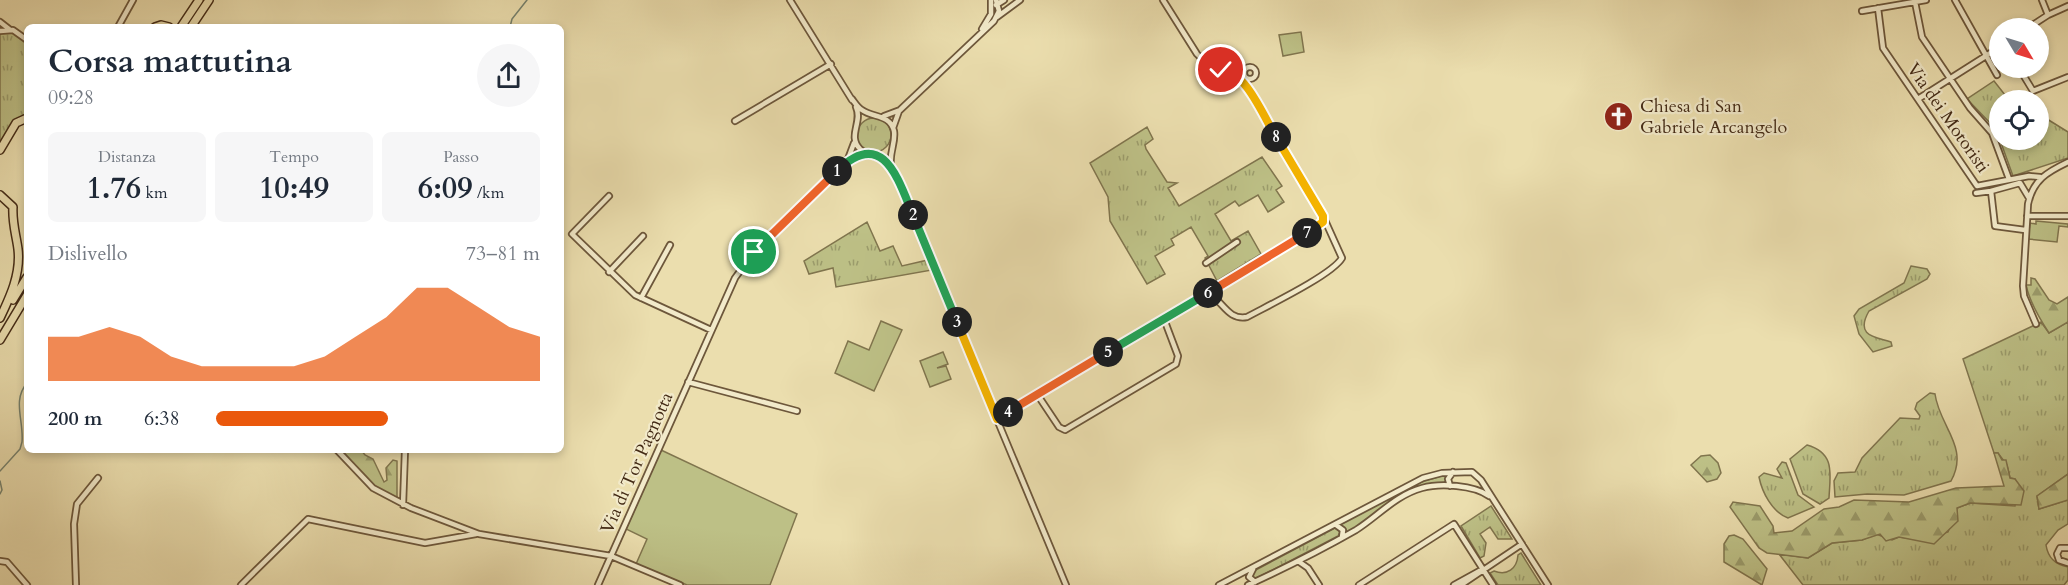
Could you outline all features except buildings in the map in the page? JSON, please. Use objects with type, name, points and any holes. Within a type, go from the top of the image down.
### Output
[{"type":"highway","points":[[183,24],[199,0]]},
{"type":"highway","points":[[193,24],[210,0]]},
{"type":"highway","points":[[0,150],[16,123],[24,119]]},
{"type":"highway","points":[[0,195],[13,207],[13,228],[18,251],[14,287],[0,319]]},
{"type":"highway","points":[[0,319],[24,282]]},
{"type":"highway","points":[[0,340],[24,300]]},
{"type":"street","points":[[120,24],[134,0]]},
{"type":"street","points":[[790,0],[852,99],[858,112],[855,140],[859,148],[891,165]]},
{"type":"street","points":[[991,0],[992,9],[997,17]]},
{"type":"street","points":[[979,33],[997,2],[1004,0]]},
{"type":"street","points":[[1010,0],[1013,7]]},
{"type":"street","points":[[1020,0],[979,33],[900,110],[893,128],[891,165],[1066,585]]},
{"type":"street","points":[[1162,0],[1203,62],[1213,70],[1227,70],[1241,79],[1323,216],[1342,258],[1323,274],[1282,300],[1247,317],[1241,318],[1229,314],[1215,298],[1195,300]]},
{"type":"street","points":[[1862,11],[1926,0]]},
{"type":"street","points":[[1955,0],[1989,62]]},
{"type":"street","points":[[2042,0],[2048,15]]},
{"type":"street","points":[[997,2],[997,17]]},
{"type":"street","points":[[1915,2],[1920,34],[1949,78],[1992,133],[2009,179]]},
{"type":"street","points":[[2043,18],[2068,6]]},
{"type":"street","name":"Via dei Motoristi","points":[[1878,8],[1883,48],[1977,186],[2009,179],[2040,177]]},
{"type":"street","points":[[0,22],[24,38]]},
{"type":"street","points":[[0,31],[9,29]]},
{"type":"street","points":[[1918,99],[1989,52]]},
{"type":"street","points":[[735,121],[831,64]]},
{"type":"street","points":[[2025,78],[2032,91],[2068,77]]},
{"type":"street","points":[[852,99],[862,110],[873,115],[881,116],[900,110]]},
{"type":"street","points":[[857,125],[864,118],[873,115]]},
{"type":"street","points":[[881,116],[893,128]]},
{"type":"street","name":"Via di Tor Pagnotta","points":[[598,585],[727,292],[747,260],[842,166],[853,152],[855,140]]},
{"type":"street","points":[[872,155],[891,146]]},
{"type":"street","name":"Via di Tor Pagnotta","points":[[842,166],[853,158],[872,155]]},
{"type":"street","points":[[2037,324],[2024,296],[2023,286],[2025,230],[2029,198],[2040,177],[2068,162]]},
{"type":"street","points":[[1976,193],[2020,183],[2029,198]]},
{"type":"street","points":[[1991,191],[1995,226],[2025,230]]},
{"type":"street","points":[[609,196],[572,234],[609,272],[641,298],[711,330]]},
{"type":"street","points":[[997,419],[1316,228],[1323,222],[1323,216]]},
{"type":"street","points":[[2027,216],[2068,216]]},
{"type":"street","points":[[609,272],[644,236]]},
{"type":"street","points":[[1206,263],[1238,242]]},
{"type":"street","points":[[641,298],[670,245]]},
{"type":"street","points":[[1037,394],[1062,429],[1091,415],[1176,364],[1178,356],[1164,319]]},
{"type":"street","name":"Via di Tor Pagnotta","points":[[688,382],[796,411]]},
{"type":"street","points":[[340,453],[362,480],[403,505],[479,534],[611,556]]},
{"type":"street","points":[[403,505],[405,453]]},
{"type":"street","points":[[1450,486],[1448,479],[1453,472]]},
{"type":"street","points":[[1219,585],[1423,478],[1453,472],[1476,474],[1548,585]]},
{"type":"street","points":[[76,585],[74,524],[77,504],[98,478]]},
{"type":"street","points":[[1248,585],[1342,537],[1408,493],[1429,486],[1450,486],[1484,492],[1493,500]]},
{"type":"street","points":[[241,585],[308,519],[425,543],[479,534]]},
{"type":"street","points":[[1359,585],[1454,524],[1492,585]]},
{"type":"street","points":[[1336,525],[1343,530],[1342,537]]},
{"type":"street","points":[[1461,585],[1522,544]]},
{"type":"street","points":[[2068,548],[2060,548],[2057,554],[2059,560],[2068,563]]},
{"type":"street","points":[[1308,568],[1310,555]]},
{"type":"street","name":"Via di Tor Pagnotta","points":[[611,556],[680,585]]},
{"type":"street","points":[[0,561],[8,562],[27,585]]},
{"type":"street","points":[[1298,561],[1308,568],[1319,585]]},
{"type":"street","points":[[1255,582],[1248,574],[1260,564]]},
{"type":"street","points":[[1454,585],[1483,569]]},
{"type":"green space","points":[[8,29],[24,37],[24,119],[20,120],[0,150],[0,31]]},
{"type":"green space","points":[[1301,32],[1304,52],[1283,56],[1279,35]]},
{"type":"green space","points":[[1994,81],[2001,90],[1989,90],[1989,122],[1967,99]]},
{"type":"green space","points":[[874,118],[886,123],[891,135],[886,147],[874,152],[862,147],[857,135],[862,123]]},
{"type":"green space","points":[[2049,120],[2068,132],[2068,158],[2013,176],[2004,150],[2049,150]]},
{"type":"green space","points":[[1147,127],[1153,139],[1145,145],[1146,149],[1167,182],[1177,183],[1168,188],[1179,206],[1262,157],[1282,186],[1276,190],[1284,202],[1268,212],[1258,195],[1239,206],[1235,201],[1215,214],[1231,241],[1248,231],[1261,254],[1217,281],[1205,258],[1208,256],[1191,227],[1171,239],[1174,245],[1155,256],[1165,274],[1147,284],[1110,221],[1108,197],[1090,163]]},
{"type":"green space","points":[[2036,221],[2068,224],[2068,227],[2059,226],[2057,242],[2028,239],[2030,223],[2036,224]]},
{"type":"green space","points":[[867,222],[880,251],[893,246],[902,266],[928,260],[932,270],[836,287],[833,268],[809,274],[804,261]]},
{"type":"green space","points":[[1911,266],[1927,269],[1930,274],[1927,279],[1869,311],[1864,326],[1866,331],[1874,337],[1891,342],[1892,346],[1873,352],[1859,334],[1854,316],[1859,309],[1904,283]]},
{"type":"green space","points":[[2031,278],[2035,279],[2049,300],[2057,304],[2068,297],[2068,322],[2049,333],[2035,310],[2028,292],[2026,285],[2031,285]]},
{"type":"green space","points":[[881,321],[902,330],[874,391],[835,373],[848,341],[869,350]]},
{"type":"green space","points":[[2041,322],[2049,333],[2068,322],[2068,474],[2037,496],[2039,509],[2068,500],[2068,524],[2058,530],[2046,545],[2053,560],[2068,567],[2068,580],[2064,585],[1803,585],[1779,554],[1808,558],[1832,543],[1862,540],[1876,534],[1892,540],[1899,537],[1923,540],[1948,532],[1957,508],[1970,503],[2015,506],[2018,485],[2015,479],[2010,478],[2007,465],[1998,453],[1994,453],[1963,359]]},
{"type":"green space","points":[[943,352],[948,364],[937,368],[946,366],[951,379],[930,387],[920,361]]},
{"type":"green space","points":[[1930,393],[1935,394],[1955,447],[1956,469],[1951,481],[1904,495],[1867,494],[1835,497],[1834,481],[1838,473],[1855,472],[1862,458],[1900,418],[1919,419],[1920,416],[1915,409],[1917,403]]},
{"type":"green space","points":[[1807,445],[1823,453],[1829,466],[1829,498],[1820,504],[1803,494],[1790,459]]},
{"type":"green space","points":[[661,450],[797,514],[770,585],[687,585],[636,564],[647,539],[626,529]]},
{"type":"green space","points":[[342,453],[363,453],[373,459],[384,482],[387,480],[386,468],[393,460],[397,461],[397,499],[377,489]]},
{"type":"green space","points":[[1994,453],[1998,453],[2002,460],[2006,460],[2010,478],[2015,479],[2024,491],[2021,505],[1970,503],[1957,508],[1958,521],[1934,544],[1899,537],[1886,541],[1880,534],[1862,540],[1832,543],[1808,558],[1767,553],[1759,548],[1730,507],[1733,502],[1760,506],[1773,526],[1774,533],[1792,531],[1824,509],[1839,507],[1854,500],[1909,502],[1956,488],[2004,486]]},
{"type":"green space","points":[[1710,455],[1718,463],[1721,473],[1717,479],[1707,482],[1691,465],[1701,456]]},
{"type":"green space","points":[[1782,462],[1786,463],[1798,495],[1814,507],[1788,518],[1777,511],[1769,501],[1759,477],[1764,473],[1782,478],[1777,469]]},
{"type":"green space","points":[[1448,474],[1446,483],[1422,486],[1346,534],[1341,524],[1418,483]]},
{"type":"green space","points":[[2068,474],[2068,500],[2039,509],[2037,496]]},
{"type":"green space","points":[[1491,506],[1512,539],[1498,539],[1490,527],[1480,534],[1486,543],[1484,556],[1480,558],[1461,526]]},
{"type":"green space","points":[[1335,528],[1340,532],[1338,536],[1255,579],[1251,578],[1252,572]]},
{"type":"green space","points":[[1734,535],[1743,539],[1767,569],[1762,585],[1724,562],[1724,544],[1729,536]]},
{"type":"green space","points":[[1521,553],[1541,585],[1498,585],[1490,573],[1507,572],[1516,564],[1518,555]]},
{"type":"waterway","points":[[511,24],[527,0]]},
{"type":"waterway","points":[[0,471],[20,449],[22,434],[19,404],[24,388]]},
{"type":"waterway","points":[[0,481],[2,490],[0,494]]},
{"type":"place","name":"Chiesa di San Gabriele Arcangelo","points":[[1619,116]]},
{"type":"route","points":[[754,252],[849,160],[869,155],[886,160],[895,173],[997,419],[1323,222],[1323,216],[1241,79],[1236,74],[1221,70]]}]
